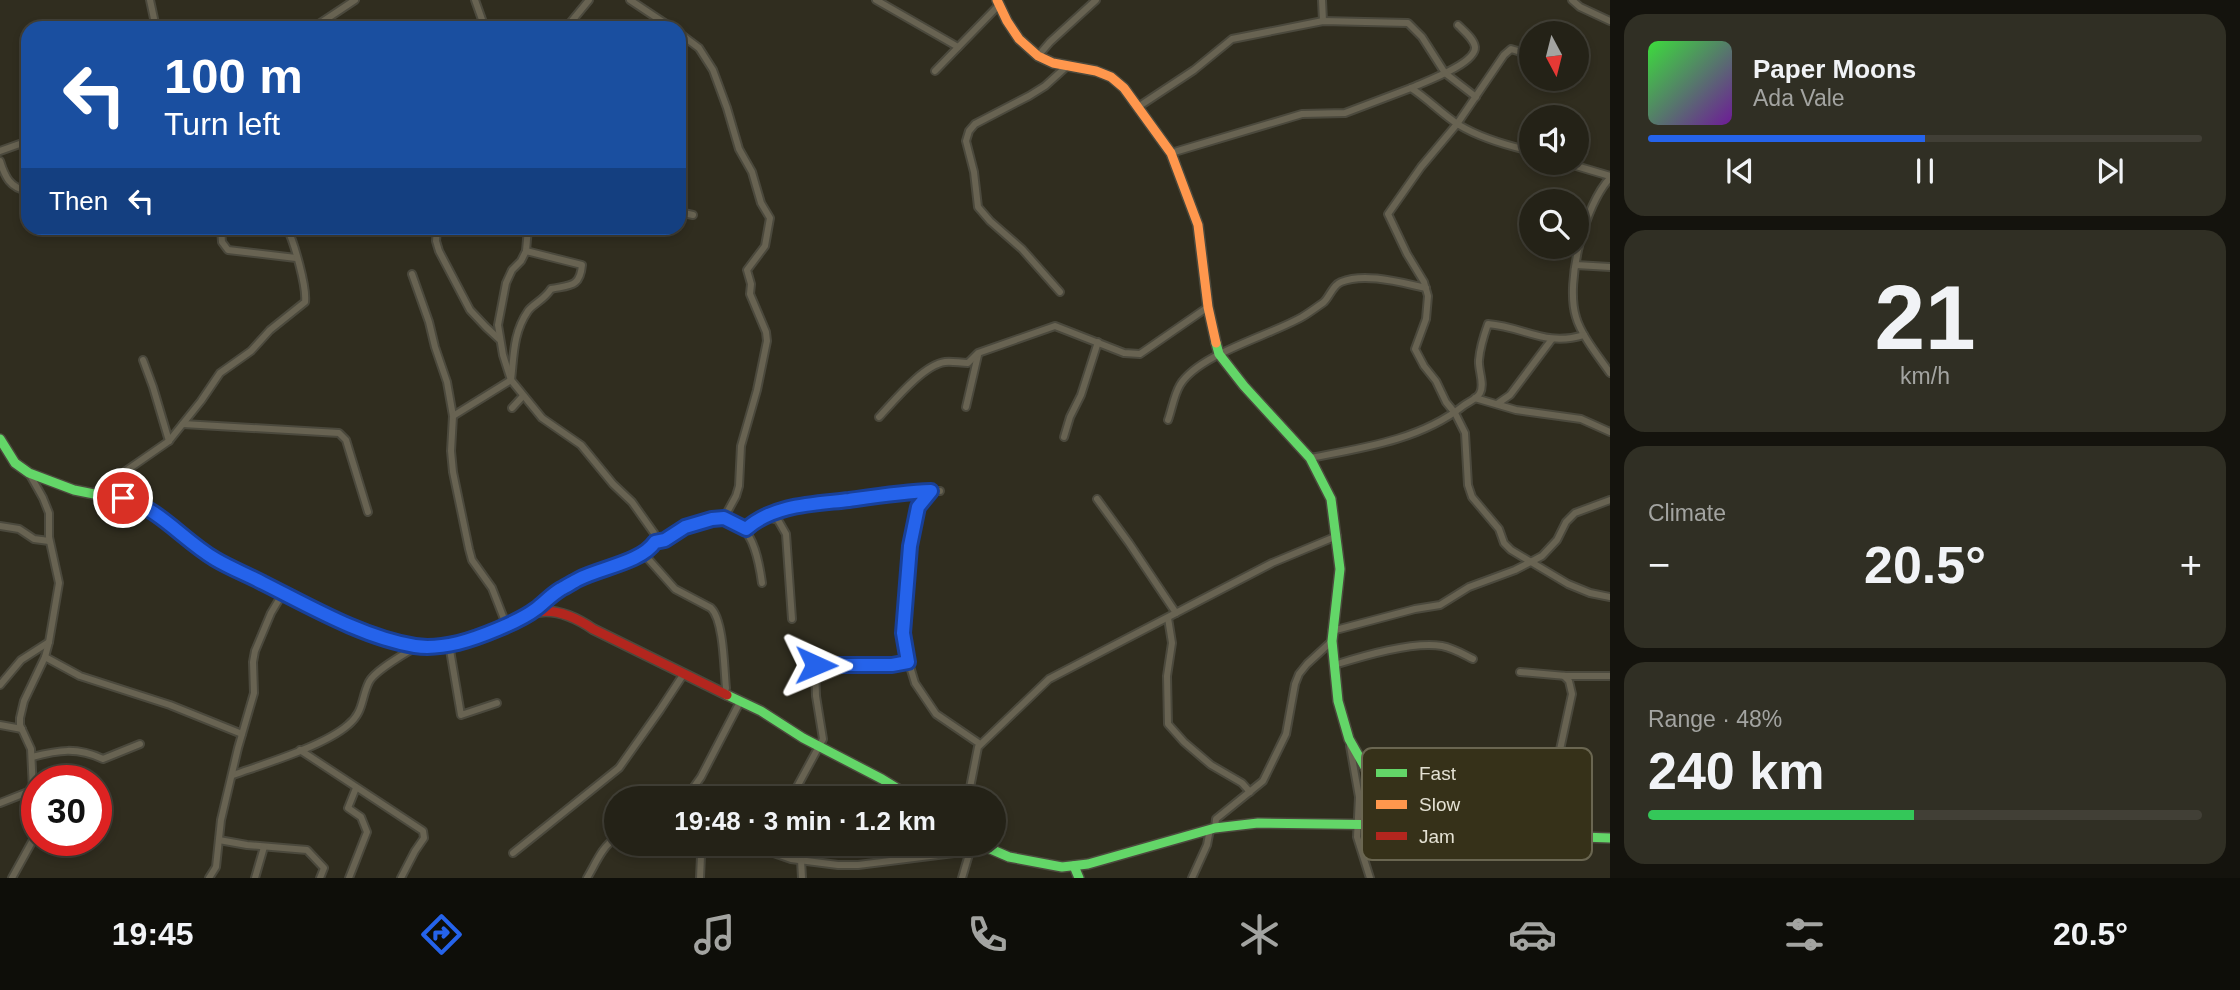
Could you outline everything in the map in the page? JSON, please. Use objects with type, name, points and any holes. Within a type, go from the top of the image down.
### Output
[{"type":"street","points":[[150,0],[154,21]]},
{"type":"street","points":[[324,21],[355,0]]},
{"type":"street","points":[[475,0],[482,21]]},
{"type":"street","points":[[572,21],[589,0]]},
{"type":"street","points":[[630,0],[662,21]]},
{"type":"street","points":[[876,0],[958,47]]},
{"type":"street","points":[[1038,56],[1096,0]]},
{"type":"street","points":[[1322,0],[1323,21]]},
{"type":"street","points":[[1572,0],[1591,13],[1610,21]]},
{"type":"street","points":[[935,71],[998,3],[1019,39],[1038,56],[1053,64],[1096,71],[1111,77],[1124,88],[1171,153],[1198,225],[1209,307],[1219,354],[1244,386],[1310,458],[1331,499],[1338,536],[1340,583],[1332,636],[1334,665],[1338,701],[1349,739],[1359,797],[1356,824],[1362,854]]},
{"type":"street","points":[[1138,107],[1194,70],[1232,39],[1323,21],[1408,23],[1422,37],[1445,73],[1476,97]]},
{"type":"street","points":[[1171,153],[1302,114],[1345,113],[1445,73],[1469,60],[1475,49],[1458,25]]},
{"type":"street","points":[[686,38],[699,48],[713,70],[739,149],[752,172],[761,203],[771,218],[765,246],[747,270],[751,284],[750,294],[766,332],[766,341],[758,390],[742,442],[739,486],[724,518]]},
{"type":"street","points":[[1519,51],[1511,49],[1504,55],[1457,124],[1421,167],[1388,214],[1426,288],[1428,308],[1415,349],[1424,366],[1433,375],[1465,433],[1468,485],[1472,497],[1499,529],[1506,545],[1579,590],[1610,597]]},
{"type":"street","points":[[1060,292],[1022,249],[978,207],[974,172],[966,141],[975,124],[1045,86],[1066,67]]},
{"type":"street","points":[[1411,88],[1457,124],[1519,148]]},
{"type":"street","points":[[0,151],[21,144]]},
{"type":"street","points":[[0,161],[11,184],[21,189]]},
{"type":"street","points":[[1589,170],[1610,177],[1601,187],[1593,204],[1576,265],[1574,313],[1584,335],[1610,373]]},
{"type":"street","points":[[686,214],[693,215]]},
{"type":"street","points":[[222,235],[222,242],[228,250],[296,258]]},
{"type":"street","points":[[92,494],[169,441],[220,373],[251,351],[270,330],[305,302],[305,290],[290,235]]},
{"type":"street","points":[[437,235],[439,251],[470,310],[499,339]]},
{"type":"street","points":[[527,235],[526,251],[506,283],[498,326],[511,380],[542,418],[582,445],[613,484],[632,502],[654,533],[655,542]]},
{"type":"street","points":[[511,380],[518,329],[529,309],[543,300],[551,289],[573,285],[582,265],[526,251]]},
{"type":"street","points":[[1576,265],[1610,267]]},
{"type":"street","points":[[412,274],[445,371],[453,416],[453,472],[469,549],[472,560],[492,588],[506,624]]},
{"type":"street","points":[[1168,421],[1181,384],[1195,369],[1219,354],[1303,317],[1326,300],[1340,282],[1381,279],[1426,288]]},
{"type":"street","points":[[879,417],[925,372],[944,362],[968,363],[978,353],[1055,326],[1124,353],[1140,354],[1209,307]]},
{"type":"street","points":[[1310,458],[1361,448],[1427,429],[1455,413],[1480,393],[1480,354],[1489,324],[1552,339],[1564,340],[1584,335]]},
{"type":"street","points":[[1497,404],[1510,395],[1552,339]]},
{"type":"street","points":[[1064,437],[1098,342]]},
{"type":"street","points":[[966,407],[978,353]]},
{"type":"street","points":[[143,360],[169,441]]},
{"type":"street","points":[[453,416],[511,380]]},
{"type":"street","points":[[512,408],[523,396]]},
{"type":"street","points":[[1475,398],[1535,413],[1577,418],[1610,432]]},
{"type":"street","points":[[183,424],[339,433],[346,440],[368,512]]},
{"type":"street","points":[[0,439],[15,463],[29,473],[74,490],[139,503],[216,560],[344,622],[382,637],[417,646],[467,640],[506,624],[534,611],[555,593],[580,578],[643,553],[655,542],[665,540],[685,527],[700,522],[724,518],[746,529],[756,546],[762,583]]},
{"type":"street","points":[[29,473],[49,513],[50,541],[59,583],[45,657],[24,701],[20,718],[32,765]]},
{"type":"street","points":[[931,491],[918,507],[910,546],[903,633],[908,662],[915,683],[936,714],[980,744]]},
{"type":"street","points":[[746,529],[766,517],[814,503],[894,493],[940,491]]},
{"type":"street","points":[[1097,499],[1176,613]]},
{"type":"street","points":[[1192,878],[1216,819],[1263,781],[1286,734],[1299,674],[1332,636],[1415,609],[1440,605],[1469,586],[1532,561],[1550,548],[1575,513],[1610,500]]},
{"type":"street","points":[[766,517],[778,520],[786,534],[792,619]]},
{"type":"street","points":[[0,526],[19,529],[34,539],[50,541]]},
{"type":"street","points":[[972,786],[976,751],[980,744],[1049,679],[1073,664],[1272,564],[1338,536]]},
{"type":"street","points":[[643,553],[675,589],[715,612],[722,641],[726,688],[724,694]]},
{"type":"street","points":[[209,878],[216,874],[221,820],[254,694],[255,652],[271,613],[283,593]]},
{"type":"street","points":[[534,611],[548,610],[577,618],[683,675],[761,711],[803,738],[893,786]]},
{"type":"street","points":[[1168,618],[1172,639],[1167,676],[1168,724],[1211,765],[1242,783],[1250,792]]},
{"type":"street","points":[[0,685],[21,660],[49,642]]},
{"type":"street","points":[[449,644],[461,715],[497,703]]},
{"type":"street","points":[[233,775],[300,750],[348,726],[360,711],[372,678],[417,646]]},
{"type":"street","points":[[1334,665],[1371,655],[1436,646],[1452,649],[1473,659]]},
{"type":"street","points":[[45,657],[80,676],[180,708],[242,734]]},
{"type":"street","points":[[798,786],[821,746],[823,736],[816,696],[816,665],[908,662]]},
{"type":"street","points":[[1520,672],[1610,677]]},
{"type":"street","points":[[513,853],[619,768],[683,675]]},
{"type":"street","points":[[1560,748],[1572,694],[1571,685],[1564,676]]},
{"type":"street","points":[[695,786],[740,702]]},
{"type":"street","points":[[0,724],[22,729]]},
{"type":"street","points":[[1349,739],[1362,762]]},
{"type":"street","points":[[32,757],[57,751],[75,751],[106,759],[140,744]]},
{"type":"street","points":[[300,750],[420,828],[424,838],[401,878]]},
{"type":"street","points":[[349,878],[367,830],[361,817],[348,808],[356,788]]},
{"type":"street","points":[[0,803],[21,795]]},
{"type":"street","points":[[1006,855],[1052,866],[1074,866],[1213,828],[1258,823],[1362,824]]},
{"type":"street","points":[[1592,837],[1610,838]]},
{"type":"street","points":[[219,839],[264,847],[307,850],[324,868],[320,878]]},
{"type":"street","points":[[255,878],[264,847]]},
{"type":"street","points":[[587,878],[604,849]]},
{"type":"street","points":[[12,878],[23,856]]},
{"type":"street","points":[[700,878],[701,856]]},
{"type":"street","points":[[785,856],[838,865],[858,865],[914,856]]},
{"type":"street","points":[[962,878],[968,856]]},
{"type":"street","points":[[801,860],[802,878]]},
{"type":"street","points":[[1364,860],[1370,878]]},
{"type":"street","points":[[1074,866],[1079,878]]},
{"type":"traffic: fast","points":[[1216,343],[1219,354],[1244,386],[1310,458],[1331,499],[1340,569],[1332,641],[1338,701],[1349,739],[1362,762]]},
{"type":"traffic: fast","points":[[0,439],[15,463],[29,473],[74,490],[139,503],[216,560],[344,622],[412,645],[428,647],[470,639]]},
{"type":"traffic: fast","points":[[727,695],[761,711],[803,738],[893,786]]},
{"type":"traffic: fast","points":[[1006,856],[1062,867],[1088,864],[1215,828],[1258,823],[1362,824]]},
{"type":"traffic: fast","points":[[1592,837],[1610,838]]},
{"type":"traffic: fast","points":[[1074,866],[1079,878]]},
{"type":"traffic: slow","points":[[997,0],[1019,39],[1038,56],[1053,63],[1096,71],[1111,77],[1124,88],[1171,153],[1198,225],[1208,307],[1216,343]]},
{"type":"traffic: jam","points":[[470,639],[531,613],[559,613],[575,618],[727,695]]},
{"type":"route","points":[[123,498],[151,510],[216,560],[344,622],[382,637],[428,647],[458,643],[492,631],[534,611],[555,593],[580,578],[640,555],[655,542],[665,540],[680,529],[700,522],[724,518],[746,529],[759,519],[814,503],[931,491],[915,514],[910,546],[903,633],[908,662],[892,665],[816,665]]}]
